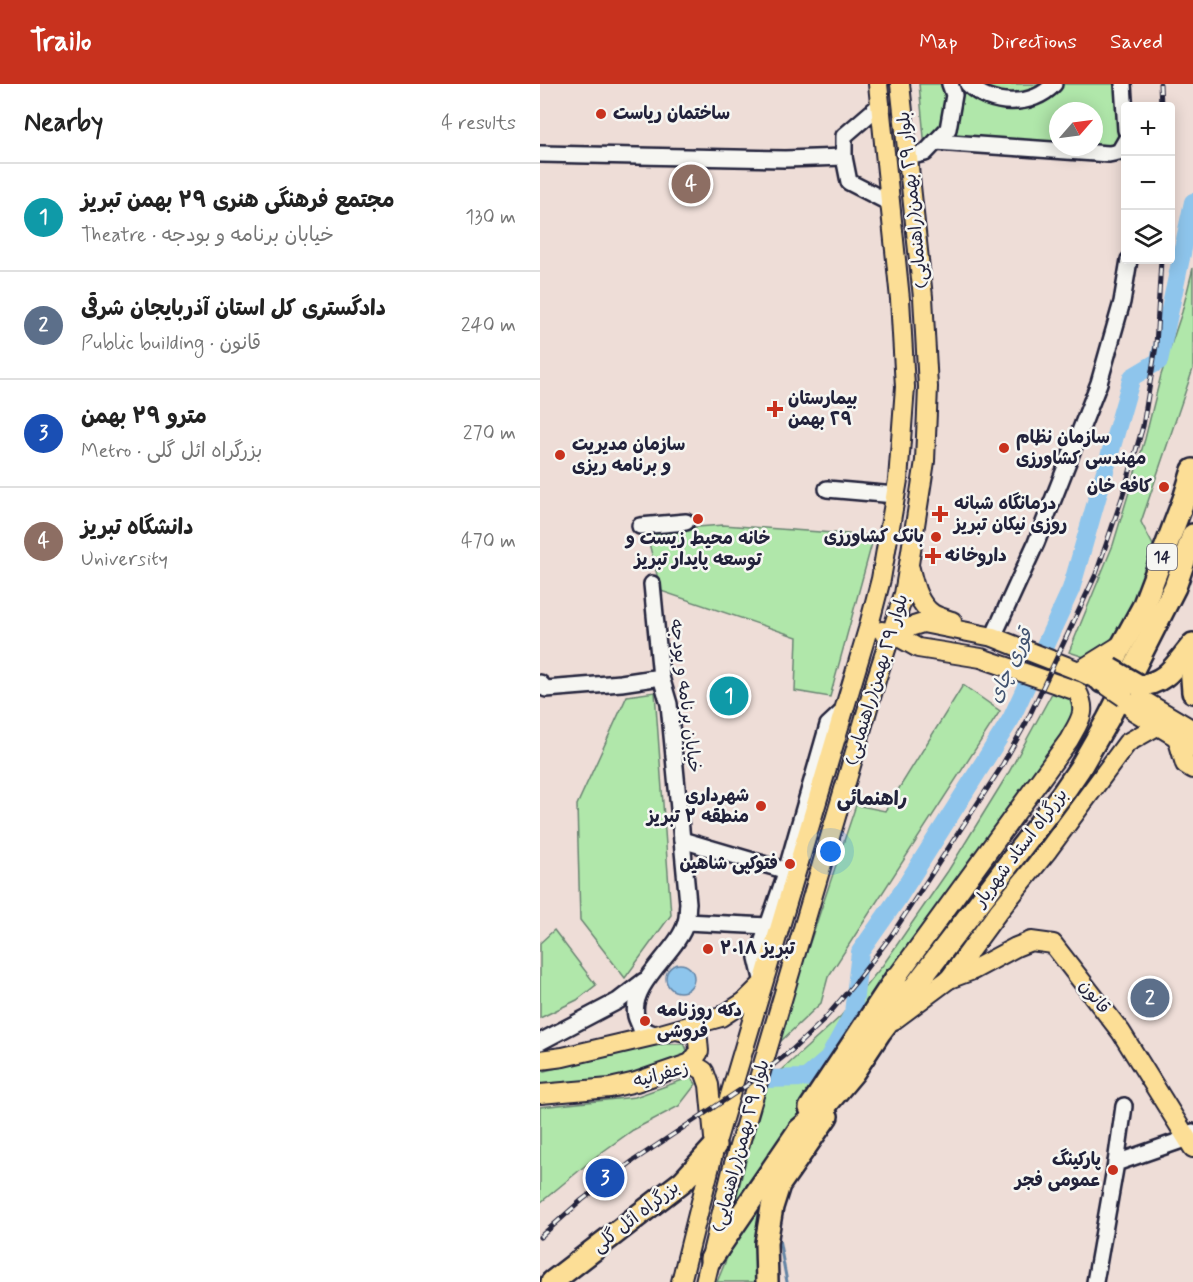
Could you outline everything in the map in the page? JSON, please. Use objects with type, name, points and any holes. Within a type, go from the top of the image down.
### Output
[{"type":"highway","name":"14","points":[[1124,643],[1143,607],[1193,470]]},
{"type":"highway","name":"بزرگراه استاد شهریار","points":[[799,1130],[822,1110],[853,1073],[883,1028],[1063,794],[1108,719],[1175,587],[1193,535]]},
{"type":"highway","points":[[1124,643],[1106,676],[1131,691],[1150,685],[1162,678],[1171,671],[1193,644]]},
{"type":"highway","points":[[1193,658],[1191,665],[1193,692]]},
{"type":"highway","name":"بزرگراه استاد شهریار","points":[[711,1259],[799,1130],[813,1102],[896,978]]},
{"type":"highway","points":[[767,1282],[766,1243],[772,1207],[779,1185],[842,1096],[853,1073]]},
{"type":"highway","name":"بزرگراه ائل گلی","points":[[552,1282],[683,1181],[715,1146]]},
{"type":"main road","name":"بلوار ٢٩ بهمن(راهنمایی)","points":[[681,1282],[715,1146],[868,629],[880,579],[898,480],[905,387],[900,299],[878,84]]},
{"type":"main road","name":"بلوار ٢٩ بهمن(راهنمایی)","points":[[705,1282],[732,1170],[877,677],[904,594],[909,564],[925,450],[928,387],[923,297],[900,84]]},
{"type":"main road","points":[[900,299],[923,297]]},
{"type":"main road","points":[[909,564],[918,597],[933,614],[1079,671],[1106,676]]},
{"type":"main road","points":[[891,633],[923,623],[999,640]]},
{"type":"main road","points":[[868,629],[891,633],[918,648],[995,662],[1077,691],[1083,702],[1082,717],[1069,740],[896,978]]},
{"type":"main road","points":[[1079,671],[1124,643]]},
{"type":"main road","points":[[1131,691],[1134,711],[1157,726],[1188,738]]},
{"type":"main road","points":[[1131,691],[1188,738]]},
{"type":"main road","points":[[1127,743],[1131,691]]},
{"type":"main road","points":[[883,1028],[949,979],[1127,743],[1157,726]]},
{"type":"main road","points":[[1188,738],[1185,764],[1193,769]]},
{"type":"main road","name":"قانون","points":[[949,979],[973,970],[1031,941],[1053,944],[1121,1032],[1191,1139]]},
{"type":"main road","points":[[540,1060],[563,1057],[657,1035],[721,1017],[744,1002],[763,983]]},
{"type":"main road","points":[[677,1030],[693,1034],[698,1040],[699,1052],[691,1063]]},
{"type":"main road","name":"زعفرانیه","points":[[540,1095],[610,1088],[636,1082],[691,1063],[704,1071],[709,1085],[715,1146]]},
{"type":"street","points":[[908,157],[925,153],[948,129],[959,87],[993,99],[1013,102],[1032,98],[1054,84]]},
{"type":"street","points":[[1123,84],[1124,102]]},
{"type":"street","points":[[880,105],[844,136],[844,157],[849,182],[890,203]]},
{"type":"street","points":[[936,142],[1109,154],[1119,152],[1121,148]]},
{"type":"street","points":[[540,154],[785,159],[844,157]]},
{"type":"street","points":[[999,640],[1099,383],[1122,302],[1128,264]]},
{"type":"street","points":[[827,489],[895,495]]},
{"type":"street","points":[[640,526],[686,522]]},
{"type":"street","name":"خیابان برنامه و بودجه","points":[[652,584],[661,677],[669,704],[688,903],[686,922],[679,937],[646,979],[635,1002],[636,1016],[641,1029],[657,1035]]},
{"type":"street","points":[[540,683],[546,689],[621,683],[661,677]]},
{"type":"street","points":[[763,983],[757,958],[786,871],[828,724],[843,711]]},
{"type":"street","points":[[682,840],[786,871]]},
{"type":"street","points":[[686,922],[768,926]]},
{"type":"street","name":"خیابان برنامه و بودجه","points":[[540,1042],[618,1001],[646,979]]},
{"type":"street","points":[[1095,1282],[1124,1106]]},
{"type":"street","points":[[1116,1163],[1191,1139]]},
{"type":"green space","points":[[919,84],[1129,84],[1127,102],[1121,102],[1121,162],[925,148]]},
{"type":"green space","points":[[1193,268],[1193,369],[1141,522],[1157,553],[1123,632],[1084,657],[1069,652],[1113,545]]},
{"type":"green space","points":[[723,525],[874,536],[830,697],[795,691],[797,637],[661,591],[646,531]]},
{"type":"green space","points":[[1057,684],[1072,692],[1077,713],[816,1092],[735,1202],[768,1078],[782,1070],[841,1016],[883,965],[948,871],[1009,772]]},
{"type":"green space","points":[[963,685],[1000,711],[828,977],[821,1003],[781,1041],[781,1029],[856,805],[885,811]]},
{"type":"green space","points":[[655,692],[671,915],[625,978],[580,920],[577,805],[627,696]]},
{"type":"green space","points":[[554,930],[596,985],[577,1000],[540,1018],[540,943]]},
{"type":"green space","points":[[658,1044],[684,1044],[687,1050],[686,1056],[618,1080],[540,1088],[540,1072]]},
{"type":"green space","points":[[691,1077],[696,1084],[679,1106],[633,1130],[598,1155],[540,1203],[540,1107],[635,1097]]},
{"type":"green space","points":[[762,1195],[767,1198],[761,1282],[717,1282],[729,1253]]},
{"type":"water","points":[[680,964],[690,968],[694,978],[690,988],[680,992],[670,988],[666,978],[670,968]]},
{"type":"waterway","name":"قوری چای","points":[[765,1079],[806,1078],[828,1059],[853,1013],[860,952],[898,898],[1011,719],[1071,589],[1132,377],[1159,361],[1193,202]]},
{"type":"waterway","points":[[779,1239],[787,1282]]},
{"type":"railway","points":[[1160,84],[1161,102]]},
{"type":"railway","points":[[540,1237],[582,1200],[633,1161],[746,1086],[792,1050],[822,1022],[891,936],[1000,769],[1026,723],[1096,574],[1124,492],[1143,426],[1156,346],[1161,264]]},
{"type":"place","name":"ساختمان ریاست","points":[[601,114]]},
{"type":"place","name":"دانشگاه تبریز","points":[[691,184]]},
{"type":"place","name":"بیمارستان ٢٩ بهمن","points":[[775,409]]},
{"type":"place","name":"سازمان نظام مهندسی کشاورزی","points":[[1004,448]]},
{"type":"place","name":"سازمان مدیریت و برنامه ریزی","points":[[560,455]]},
{"type":"place","name":"کافه خان","points":[[1164,487]]},
{"type":"place","name":"درمانگاه شبانه روزی نیکان تبریز","points":[[940,514]]},
{"type":"place","name":"خانه محیط زیست و توسعه پایدار تبریز","points":[[698,519]]},
{"type":"place","name":"بانک کشاورزی","points":[[936,537]]},
{"type":"place","name":"داروخانه","points":[[933,556]]},
{"type":"place","name":"مجتمع فرهنگی هنری ۲۹ بهمن تبریز","points":[[729,696]]},
{"type":"place","name":"شهرداری منطقه ۲ تبریز","points":[[761,806]]},
{"type":"place","name":"فتوکپی شاهین","points":[[790,864]]},
{"type":"place","name":"تبریز ۲۰۱۸","points":[[708,949]]},
{"type":"place","name":"دادگستری کل استان آذربایجان شرقی","points":[[1150,998]]},
{"type":"place","name":"دکه روزنامه فروشی","points":[[645,1021]]},
{"type":"place","name":"پارکینگ عمومی فجر","points":[[1113,1170]]},
{"type":"place","name":"مترو ۲۹ بهمن","points":[[605,1178]]},
{"type":"district","name":"راهنمائی","points":[[872,799]]}]
